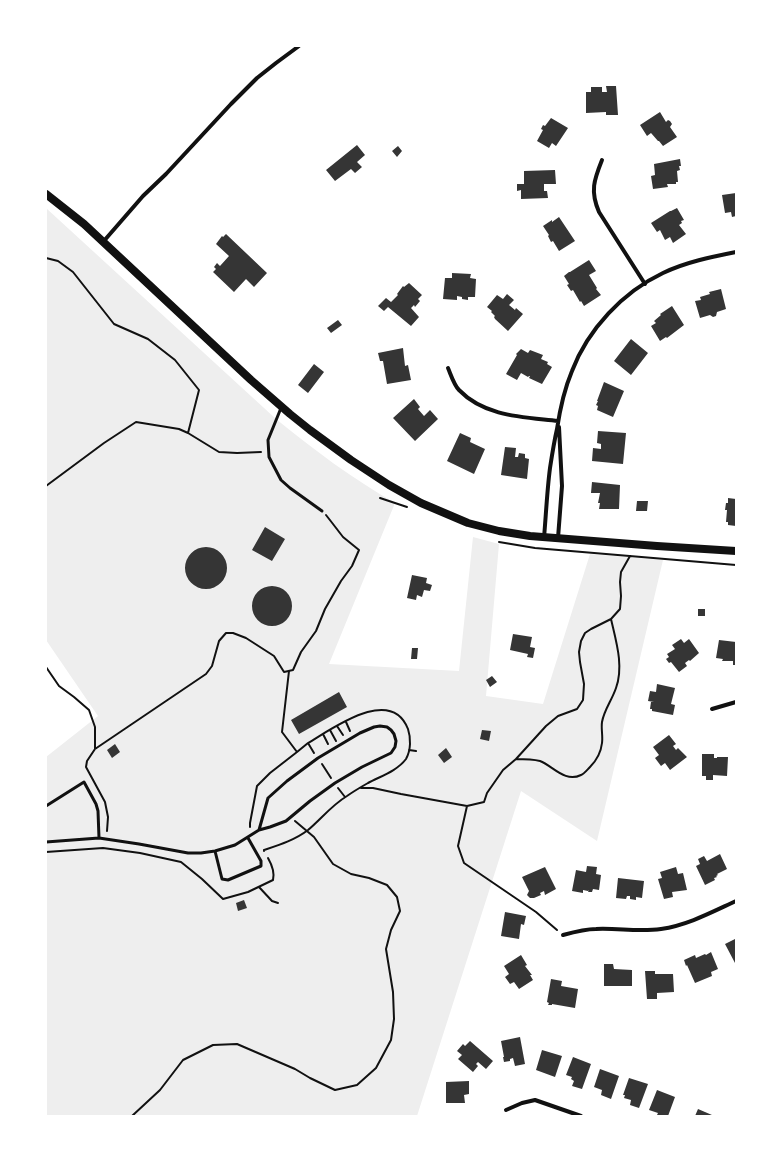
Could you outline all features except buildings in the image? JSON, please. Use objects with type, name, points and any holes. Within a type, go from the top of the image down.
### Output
[{"type":"main road","points":[[46,194],[84,224],[281,407],[351,460],[389,485],[421,503],[468,523],[499,531],[544,538],[736,551]]},
{"type":"street","points":[[103,242],[143,196],[166,174],[230,104],[262,74],[299,46]]},
{"type":"street","points":[[602,160],[596,175],[593,190],[594,202],[644,284]]},
{"type":"street","points":[[544,538],[550,468],[564,392],[572,370],[588,339],[604,318],[622,300],[644,284],[663,273],[688,264],[706,258],[736,252]]},
{"type":"street","points":[[448,368],[458,389],[469,399],[482,407],[503,414],[558,421]]},
{"type":"street","points":[[558,421],[562,486],[558,539]]},
{"type":"street","points":[[712,709],[736,702]]},
{"type":"street","points":[[563,935],[597,929],[661,929],[696,920],[736,901]]},
{"type":"street","points":[[506,1110],[522,1103],[535,1100],[582,1116]]},
{"type":"lane","points":[[281,407],[268,440],[269,457],[281,480],[322,511]]},
{"type":"lane","points":[[46,842],[99,838],[188,853],[215,851],[235,845],[259,830],[286,821],[335,783],[362,767],[391,753],[396,747],[394,734],[386,727],[374,727],[338,745],[318,758],[287,781],[268,798],[259,830]]},
{"type":"lane","points":[[46,806],[84,782],[96,804],[98,811],[99,838]]},
{"type":"lane","points":[[215,851],[222,879],[228,880],[261,866],[261,861],[248,838]]},
{"type":"path","points":[[46,258],[58,261],[73,272],[114,324],[148,339],[175,360],[199,390],[188,433]]},
{"type":"path","points":[[46,486],[104,443],[136,422],[179,429],[218,452],[237,453],[268,451]]},
{"type":"path","points":[[86,767],[87,761],[95,750],[206,674],[212,666],[219,642],[226,632],[246,638],[274,656],[284,672],[293,670],[301,652],[316,631],[325,609],[341,581],[352,566],[359,550],[343,537],[322,511]]},
{"type":"path","points":[[359,788],[373,788],[467,806],[484,802],[487,793],[504,770],[546,726],[558,716],[577,709],[583,700],[584,684],[579,652],[581,641],[585,633],[611,619],[620,609],[621,572],[630,556],[736,565]]},
{"type":"path","points":[[516,759],[539,761],[562,775],[573,777],[581,775],[595,762],[600,753],[602,743],[602,722],[604,713],[617,686],[619,672],[619,657],[611,619]]},
{"type":"path","points":[[46,667],[59,686],[89,710],[95,727],[95,750]]},
{"type":"path","points":[[289,671],[282,732],[297,752]]},
{"type":"path","points":[[46,852],[103,848],[140,853],[180,862],[202,879],[223,899],[248,892],[273,880],[274,876],[270,861],[264,850],[287,842],[307,830],[344,797],[400,765],[407,756],[409,750],[409,731],[406,724],[394,713],[379,710],[364,713],[323,734],[297,752],[256,786],[250,827]]},
{"type":"path","points":[[346,722],[353,737]]},
{"type":"path","points":[[338,726],[346,741]]},
{"type":"path","points":[[330,730],[338,745]]},
{"type":"path","points":[[323,734],[331,750]]},
{"type":"path","points":[[308,744],[315,753]]},
{"type":"path","points":[[409,750],[416,751]]},
{"type":"path","points":[[321,762],[331,778]]},
{"type":"path","points":[[338,788],[344,797]]},
{"type":"path","points":[[467,806],[458,846],[464,863],[536,912],[563,935]]},
{"type":"path","points":[[132,1116],[160,1090],[183,1060],[213,1045],[237,1044],[295,1069],[335,1090],[357,1086],[376,1068],[390,1040],[394,1019],[393,992],[386,949],[391,930],[400,910],[397,897],[388,885],[369,878],[351,874],[333,864],[314,837],[292,817]]},
{"type":"path","points":[[259,887],[272,901],[278,903]]},
{"type":"shaded area","points":[[46,208],[276,419],[334,464],[395,503],[329,664],[459,671],[473,537],[499,544],[486,696],[543,704],[590,554],[663,560],[597,841],[521,791],[417,1116],[46,1116],[46,757],[98,716],[46,640]]}]
